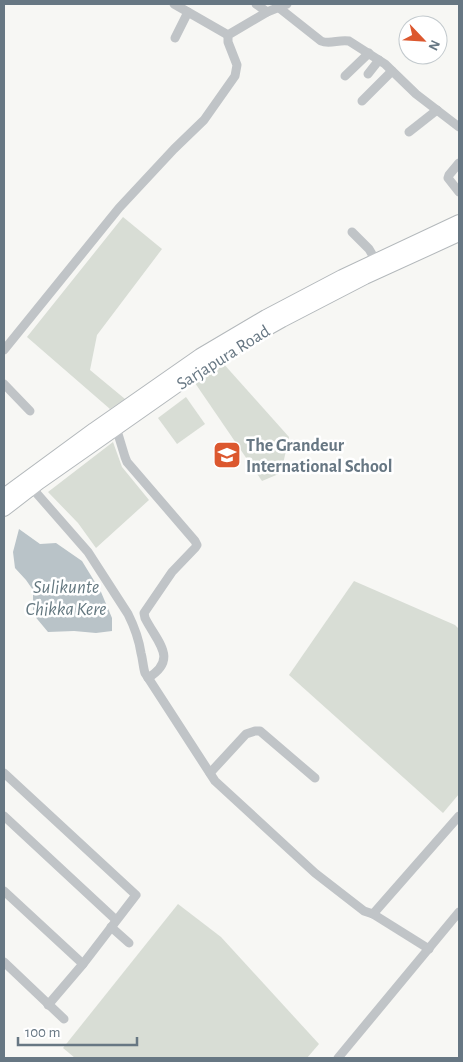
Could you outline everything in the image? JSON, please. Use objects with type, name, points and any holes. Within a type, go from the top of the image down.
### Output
[{"type":"main road","name":"Sarjapura Road","points":[[4,509],[200,356],[266,317],[342,277],[459,222]]},
{"type":"main road","name":"Sarjapura Road","points":[[4,496],[114,422],[220,355],[365,277],[459,234]]},
{"type":"street","points":[[174,4],[228,36]]},
{"type":"street","points":[[256,4],[267,12]]},
{"type":"street","points":[[228,36],[267,12],[283,5],[321,41],[328,43],[349,41],[379,60],[416,94],[459,127]]},
{"type":"street","points":[[175,38],[188,12]]},
{"type":"street","points":[[4,350],[119,208],[204,120],[235,76],[237,65],[228,42],[228,36]]},
{"type":"street","points":[[345,76],[369,54]]},
{"type":"street","points":[[368,74],[379,60]]},
{"type":"street","points":[[362,101],[392,71]]},
{"type":"street","points":[[409,132],[437,110]]},
{"type":"street","points":[[459,163],[448,178],[459,192]]},
{"type":"street","points":[[352,232],[369,249],[376,261]]},
{"type":"street","points":[[4,384],[30,411]]},
{"type":"street","points":[[114,422],[128,462],[196,541],[197,545],[172,572],[144,613],[164,654],[164,663],[158,672],[148,678]]},
{"type":"street","points":[[32,488],[88,552],[128,614],[141,653],[145,673],[215,781],[315,873],[364,910],[429,949]]},
{"type":"street","points":[[210,773],[246,734],[260,731],[314,778]]},
{"type":"street","points":[[4,773],[136,896],[48,1004]]},
{"type":"street","points":[[4,816],[114,923],[129,943]]},
{"type":"street","points":[[373,914],[459,816]]},
{"type":"street","points":[[4,891],[82,964]]},
{"type":"street","points":[[338,1058],[459,912]]},
{"type":"street","points":[[4,962],[64,1019]]},
{"type":"shaded area","points":[[123,217],[162,249],[97,335],[90,370],[125,399],[110,409],[27,337]]},
{"type":"shaded area","points":[[222,362],[289,437],[281,473],[262,481],[195,383]]},
{"type":"shaded area","points":[[186,397],[205,424],[177,444],[158,418]]},
{"type":"shaded area","points":[[113,442],[122,467],[149,500],[96,548],[78,523],[48,492]]},
{"type":"shaded area","points":[[354,581],[455,625],[459,629],[459,794],[443,813],[289,675]]},
{"type":"shaded area","points":[[178,904],[221,937],[319,1044],[307,1058],[75,1058],[63,1048]]},
{"type":"water","name":"Sulikunte Chikka Kere","points":[[19,529],[40,544],[56,543],[82,561],[101,592],[112,618],[112,631],[96,633],[74,631],[48,632],[33,614],[33,590],[15,568],[13,552]]},
{"type":"place","name":"The Grandeur International School","points":[[227,455]]}]
